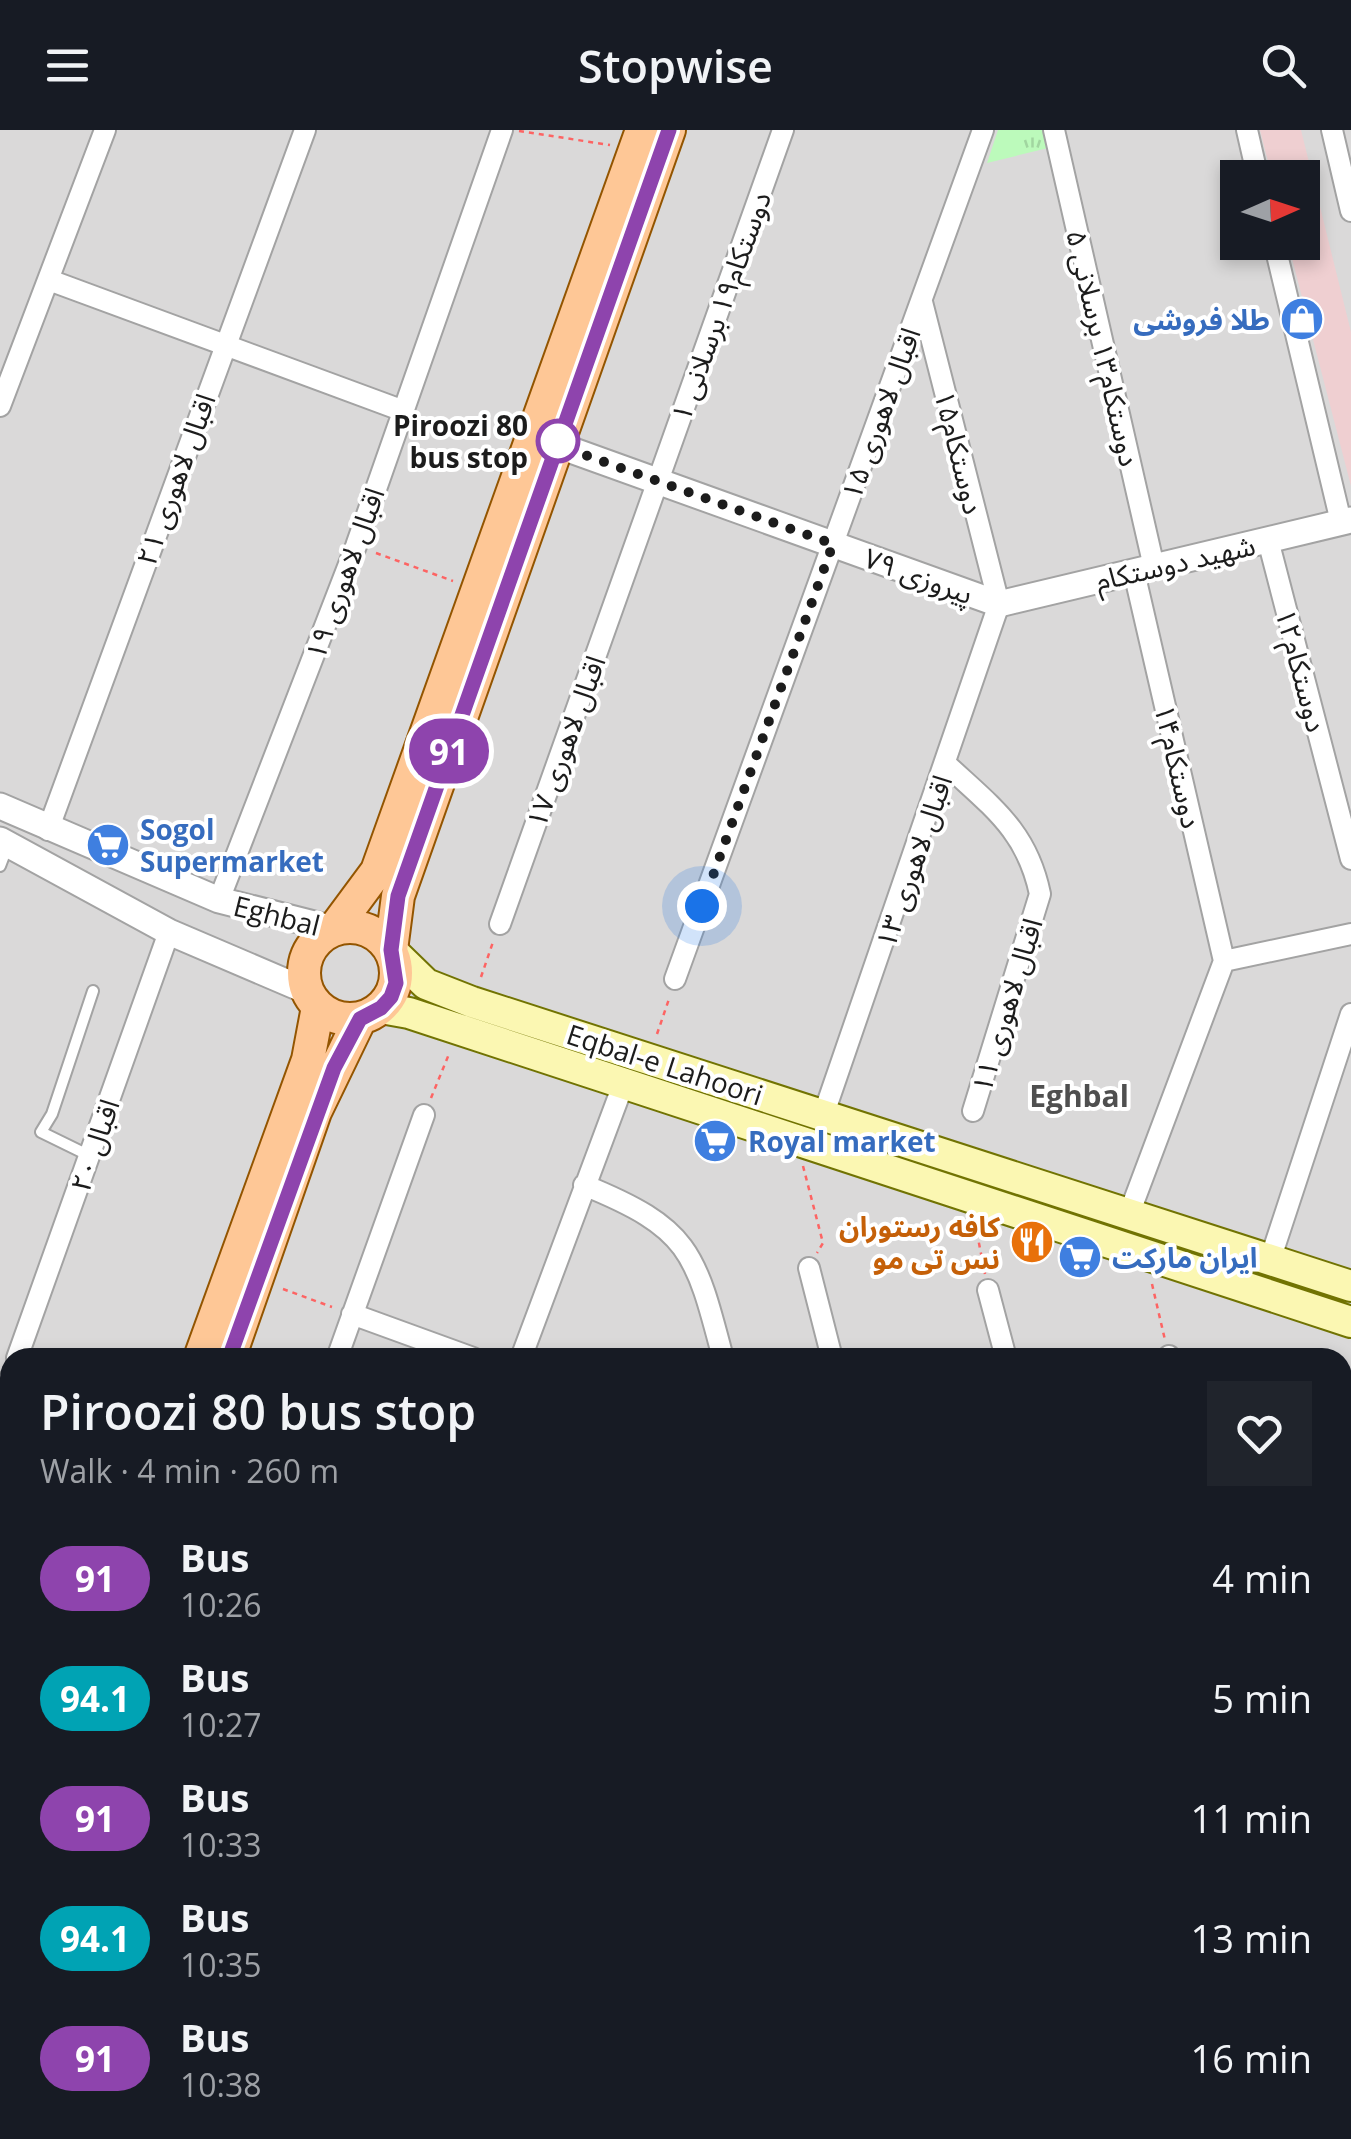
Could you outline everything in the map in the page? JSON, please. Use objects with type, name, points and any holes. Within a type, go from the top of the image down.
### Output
[{"type":"main road","points":[[232,1348],[315,1112],[370,1014],[396,983],[391,950],[398,896],[669,130]]},
{"type":"main road","points":[[204,1348],[308,1060],[312,999],[303,972],[308,954],[318,939],[334,929],[376,871],[638,139]]},
{"type":"main road","points":[[334,929],[362,928],[391,950]]},
{"type":"main road","name":"Eqbal-e Lahoori","points":[[391,950],[426,984],[472,1002],[1351,1286]]},
{"type":"main road","points":[[312,999],[341,1020],[370,1014]]},
{"type":"main road","name":"Eqbal-e Lahoori","points":[[370,1014],[459,1030],[1351,1322]]},
{"type":"main road","points":[[937,1186],[946,1154]]},
{"type":"street","points":[[0,406],[105,130]]},
{"type":"street","name":"اقبال لاهوری ۲۱","points":[[48,830],[304,130]]},
{"type":"street","name":"اقبال لاهوری ۱۹","points":[[219,900],[356,546],[502,130]]},
{"type":"street","name":"دوستکام۱۹ برسلانی ۱","points":[[657,481],[783,130]]},
{"type":"street","name":"اقبال لاهوری ۱۵","points":[[675,979],[983,130]]},
{"type":"street","name":"دوستکام۱۳ برسلانی ۵","points":[[1054,130],[1144,569]]},
{"type":"street","points":[[1246,130],[1254,160]]},
{"type":"street","points":[[1332,130],[1351,211]]},
{"type":"street","points":[[1279,260],[1346,521]]},
{"type":"street","points":[[48,280],[401,410]]},
{"type":"street","name":"دوستکام۱۵","points":[[921,300],[998,604]]},
{"type":"street","name":"پیروزی ۷۹","points":[[557,445],[998,604]]},
{"type":"street","name":"اقبال لاهوری ۱۷","points":[[500,924],[657,481]]},
{"type":"street","name":"شهید دوستکام","points":[[998,604],[1346,521]]},
{"type":"street","name":"دوستکام۱۲","points":[[1268,540],[1351,858]]},
{"type":"street","name":"دوستکام۱۴","points":[[1144,569],[1224,961]]},
{"type":"street","name":"اقبال لاهوری ۱۳","points":[[822,1116],[946,765],[998,604]]},
{"type":"street","name":"اقبال لاهوری ۱۱","points":[[946,765],[1011,825],[1033,860],[1040,894],[973,1111]]},
{"type":"street","name":"Eghbal","points":[[0,806],[48,830],[219,900],[334,929]]},
{"type":"street","name":"Eghbal","points":[[3,850],[312,999]]},
{"type":"street","name":"اقبال ۲۰","points":[[22,1348],[168,932]]},
{"type":"street","points":[[1129,1214],[1224,961],[1351,934]]},
{"type":"street","points":[[1270,1260],[1351,1014]]},
{"type":"street","points":[[525,1348],[623,1084]]},
{"type":"street","points":[[340,1348],[424,1115]]},
{"type":"street","points":[[584,1185],[643,1209],[669,1228],[705,1288],[720,1348]]},
{"type":"street","points":[[809,1268],[829,1348]]},
{"type":"street","points":[[988,1290],[1003,1348]]},
{"type":"street","points":[[352,1314],[446,1348]]},
{"type":"lane","points":[[90,1156],[41,1132],[52,1114],[93,991]]},
{"type":"path","points":[[512,130],[638,139]]},
{"type":"path","points":[[356,546],[476,589]]},
{"type":"path","points":[[472,1002],[500,924]]},
{"type":"path","points":[[649,1060],[675,979]]},
{"type":"path","points":[[424,1115],[459,1030]]},
{"type":"path","points":[[796,1140],[824,1243],[809,1268]]},
{"type":"path","points":[[970,1196],[988,1290]]},
{"type":"path","points":[[1144,1254],[1168,1348]]},
{"type":"path","points":[[256,1279],[352,1314]]},
{"type":"shaded area","points":[[0,130],[1351,130],[1351,1348],[0,1348]]},
{"type":"shaded area","points":[[1260,130],[1301,130],[1308,160],[1268,160]]},
{"type":"shaded area","points":[[1320,207],[1351,332],[1351,486],[1292,260],[1320,260]]},
{"type":"green space","points":[[998,130],[1044,130],[1048,148],[987,163]]},
{"type":"bus line","name":"91","points":[[232,1348],[334,1068],[360,1019],[373,1014],[391,997],[396,983],[392,922],[398,896],[669,130]]},
{"type":"place","name":"طلا فروشی","points":[[1302,319]]},
{"type":"place","name":"Piroozi 80 bus stop","points":[[558,441]]},
{"type":"place","name":"Sogol Supermarket","points":[[108,845]]},
{"type":"place","name":"Royal market","points":[[715,1141]]},
{"type":"place","name":"كافه رستوران نس تى مو","points":[[1032,1242]]},
{"type":"place","name":"ایران مارکت","points":[[1080,1257]]},
{"type":"district","name":"Eghbal","points":[[1079,1095]]},
{"type":"route","points":[[558,441],[557,445],[833,544],[702,906]]}]
